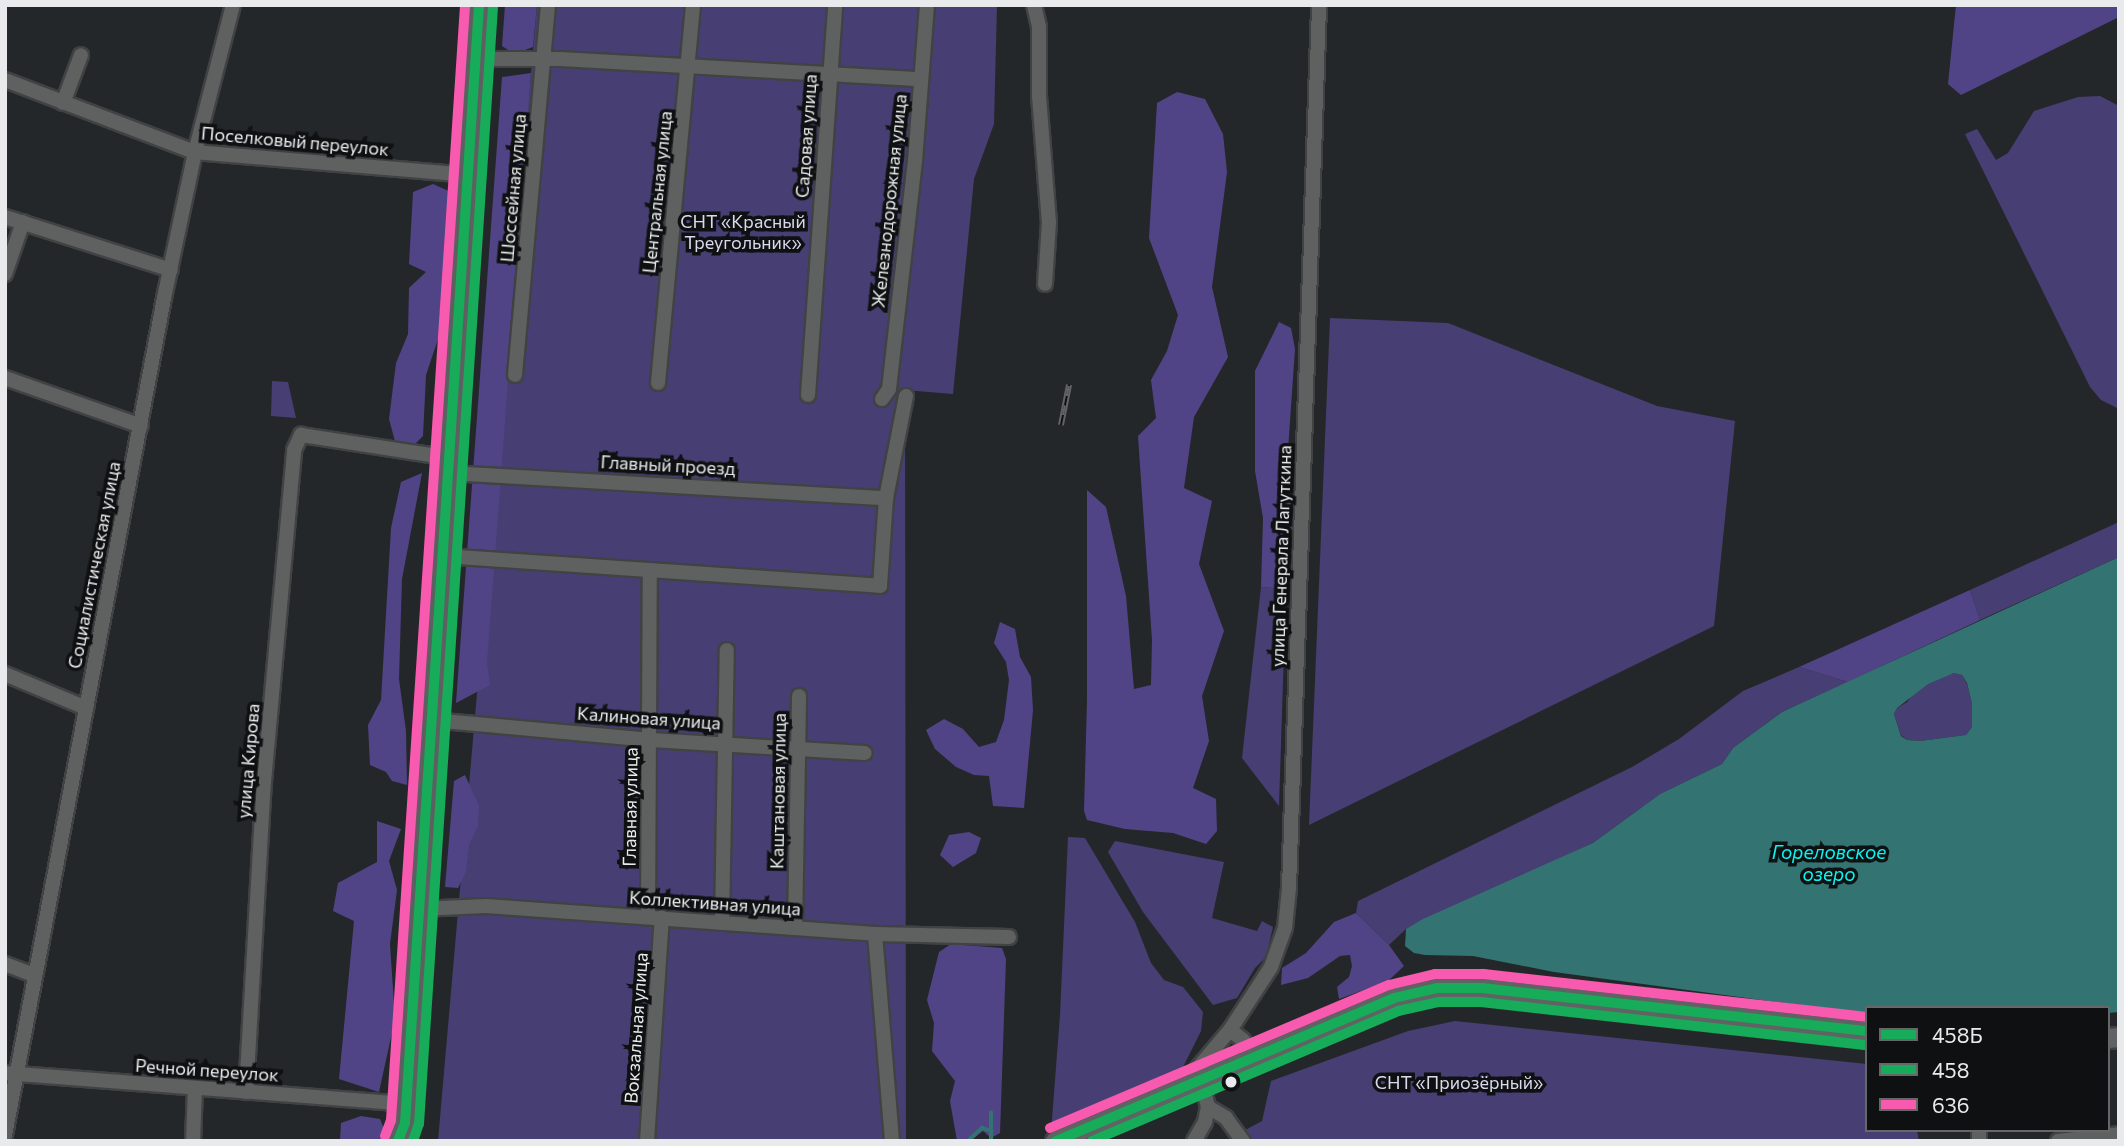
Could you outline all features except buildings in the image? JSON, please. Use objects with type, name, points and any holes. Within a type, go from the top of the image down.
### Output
[{"type":"highway","points":[[405,1127],[480,5]]},
{"type":"main road","points":[[1055,1141],[1394,998],[1437,988],[1482,988],[1865,1031]]},
{"type":"street","name":"Социалистическая улица","points":[[5,1135],[10,1074],[34,975],[171,270],[195,152],[233,5]]},
{"type":"street","name":"Шоссейная улица","points":[[515,375],[548,5]]},
{"type":"street","name":"Центральная улица","points":[[658,383],[693,5]]},
{"type":"street","name":"Садовая улица","points":[[808,395],[835,5]]},
{"type":"street","name":"Железнодорожная улица","points":[[882,399],[888,390],[915,161],[927,5]]},
{"type":"street","points":[[1034,5],[1039,27],[1038,96],[1049,222],[1045,284]]},
{"type":"street","name":"улица Генерала Лагуткина","points":[[1198,1079],[1197,1069],[1230,1030],[1271,967],[1285,928],[1289,888],[1319,5]]},
{"type":"street","points":[[63,103],[81,55]]},
{"type":"street","points":[[476,59],[544,59],[920,79]]},
{"type":"street","name":"Поселковый переулок","points":[[5,80],[195,152],[468,174]]},
{"type":"street","points":[[5,217],[171,270]]},
{"type":"street","points":[[5,274],[23,222]]},
{"type":"street","points":[[5,378],[141,426]]},
{"type":"street","points":[[443,556],[880,586],[886,498],[906,396]]},
{"type":"street","name":"Главный проезд","points":[[301,435],[449,466],[886,498]]},
{"type":"street","name":"улица Кирова","points":[[246,1092],[264,782],[295,450],[301,435]]},
{"type":"street","name":"Главная улица","points":[[650,571],[655,918]]},
{"type":"street","points":[[722,923],[723,742],[727,650]]},
{"type":"street","points":[[5,674],[86,708]]},
{"type":"street","name":"Каштановая улица","points":[[795,928],[799,696]]},
{"type":"street","name":"Калиновая улица","points":[[432,720],[651,740],[723,742],[865,753]]},
{"type":"street","name":"Коллективная улица","points":[[419,909],[486,906],[875,934],[1009,937]]},
{"type":"street","name":"Вокзальная улица","points":[[647,1141],[655,918]]},
{"type":"street","points":[[875,934],[892,1141]]},
{"type":"street","points":[[5,964],[34,975]]},
{"type":"street","points":[[1230,1030],[1243,1040],[1251,1057]]},
{"type":"street","name":"Речной переулок","points":[[10,1074],[246,1092],[405,1127]]},
{"type":"street","points":[[1194,1141],[1205,1122],[1208,1107],[1198,1079]]},
{"type":"street","points":[[193,1141],[195,1088]]},
{"type":"street","points":[[1208,1107],[1226,1118],[1244,1141]]},
{"type":"street","points":[[2058,1141],[2119,1134]]},
{"type":"green space","name":"СНТ «Красный Треугольник»","points":[[537,5],[997,5],[994,124],[974,179],[953,394],[905,390],[906,1141],[438,1141]]},
{"type":"green space","points":[[2100,96],[2119,106],[2119,409],[2101,400],[2090,387],[1965,134],[1977,129],[1996,160],[2008,153],[2034,111],[2078,97]]},
{"type":"green space","points":[[1330,318],[1448,323],[1657,406],[1735,421],[1714,626],[1309,825]]},
{"type":"green space","points":[[272,381],[288,382],[296,418],[271,416]]},
{"type":"green space","points":[[2119,522],[2119,557],[1980,620],[1970,590]]},
{"type":"green space","points":[[1261,587],[1286,589],[1279,806],[1242,758]]},
{"type":"green space","points":[[1799,667],[1848,682],[1782,712],[1733,748],[1722,764],[1660,794],[1593,843],[1406,929],[1389,945],[1356,913],[1358,901],[1632,767],[1679,739],[1743,691]]},
{"type":"green space","points":[[1955,673],[1962,675],[1967,684],[1972,704],[1972,727],[1966,735],[1907,740],[1901,735],[1894,714],[1897,708],[1907,702],[1915,691],[1941,676]]},
{"type":"green space","points":[[1068,837],[1085,838],[1135,922],[1151,963],[1164,980],[1183,987],[1203,1012],[1201,1031],[1180,1073],[1051,1132],[1060,1015]]},
{"type":"green space","points":[[1115,841],[1224,862],[1212,918],[1257,931],[1262,921],[1273,927],[1266,957],[1255,968],[1237,998],[1213,1005],[1143,912],[1108,852]]},
{"type":"green space","name":"СНТ «Приозёрный»","points":[[1455,1021],[1865,1064],[1865,1132],[1917,1132],[1919,1141],[1225,1141],[1262,1121],[1271,1081],[1408,1031]]},
{"type":"shaded area","points":[[505,5],[537,5],[533,47],[514,54],[502,46]]},
{"type":"shaded area","points":[[1956,5],[2119,5],[2119,17],[1961,95],[1948,84]]},
{"type":"shaded area","points":[[531,73],[487,663],[490,685],[456,703],[502,77]]},
{"type":"shaded area","points":[[1177,92],[1205,99],[1223,134],[1227,172],[1212,287],[1228,357],[1194,417],[1184,488],[1212,501],[1199,564],[1224,631],[1202,696],[1209,741],[1193,788],[1216,799],[1217,831],[1206,844],[1173,833],[1125,829],[1087,820],[1084,811],[1087,490],[1106,507],[1126,596],[1134,689],[1151,685],[1152,640],[1138,436],[1156,418],[1151,380],[1167,351],[1178,315],[1149,238],[1157,103]]},
{"type":"shaded area","points":[[433,184],[453,193],[442,327],[426,375],[423,436],[415,444],[396,445],[389,419],[396,363],[408,334],[409,288],[426,272],[409,264],[413,192]]},
{"type":"shaded area","points":[[1279,322],[1291,328],[1295,349],[1288,450],[1292,527],[1286,589],[1261,587],[1263,518],[1255,471],[1255,371]]},
{"type":"shaded area","points":[[422,473],[402,579],[399,679],[406,731],[407,785],[392,781],[386,772],[370,765],[368,725],[381,700],[391,528],[401,482]]},
{"type":"shaded area","points":[[1970,590],[1980,620],[1848,682],[1799,667]]},
{"type":"shaded area","points":[[1000,622],[1015,629],[1020,657],[1031,677],[1033,710],[1024,808],[993,806],[989,776],[974,775],[956,767],[935,749],[926,730],[944,719],[963,729],[979,747],[996,742],[1004,720],[1009,680],[1006,662],[994,643]]},
{"type":"shaded area","points":[[465,775],[479,806],[478,826],[469,845],[466,872],[458,888],[445,887],[454,781]]},
{"type":"shaded area","points":[[377,821],[401,829],[389,861],[397,890],[390,944],[395,1019],[379,1092],[339,1079],[354,921],[333,911],[338,883],[377,862]]},
{"type":"shaded area","points":[[969,832],[981,838],[976,853],[953,867],[940,855],[949,835]]},
{"type":"shaded area","points":[[1356,913],[1389,945],[1404,966],[1388,981],[1339,999],[1337,987],[1349,977],[1352,966],[1350,955],[1340,956],[1308,978],[1281,985],[1282,968],[1306,953],[1334,922]]},
{"type":"shaded area","points":[[951,944],[1002,948],[1006,959],[1000,1133],[991,1138],[983,1131],[970,1141],[957,1141],[950,1101],[955,1081],[932,1051],[934,1023],[927,1000],[939,952]]},
{"type":"shaded area","points":[[361,1116],[380,1119],[389,1141],[340,1141],[341,1123]]},
{"type":"water","name":"Гореловское озеро","points":[[2119,557],[2119,1012],[2110,1013],[2110,1006],[1865,1006],[1865,1012],[1844,1011],[1554,972],[1473,956],[1425,955],[1414,953],[1405,946],[1406,929],[1593,843],[1660,794],[1722,764],[1733,748],[1782,712]],"holes":[[[1954,673],[1962,675],[1967,683],[1972,704],[1972,727],[1966,735],[1920,741],[1907,740],[1901,736],[1894,714],[1897,708],[1928,684]]]},
{"type":"waterway","points":[[991,1113],[991,1141]]},
{"type":"waterway","points":[[968,1141],[982,1128],[992,1131]]},
{"type":"railway","points":[[1061,425],[1069,385]]},
{"type":"transit line","name":"636","points":[[385,1136],[391,1120],[465,5]]},
{"type":"transit line","name":"458Б","points":[[398,1141],[405,1123],[479,5]]},
{"type":"transit line","name":"458","points":[[413,1141],[419,1124],[493,6]]},
{"type":"transit line","name":"636","points":[[1050,1128],[1389,985],[1435,974],[1484,974],[1865,1017]]},
{"type":"transit line","name":"458Б","points":[[1056,1141],[1394,998],[1437,988],[1482,988],[1865,1031]]},
{"type":"transit line","name":"458","points":[[1092,1141],[1398,1011],[1439,1002],[1481,1002],[1865,1045]]}]
